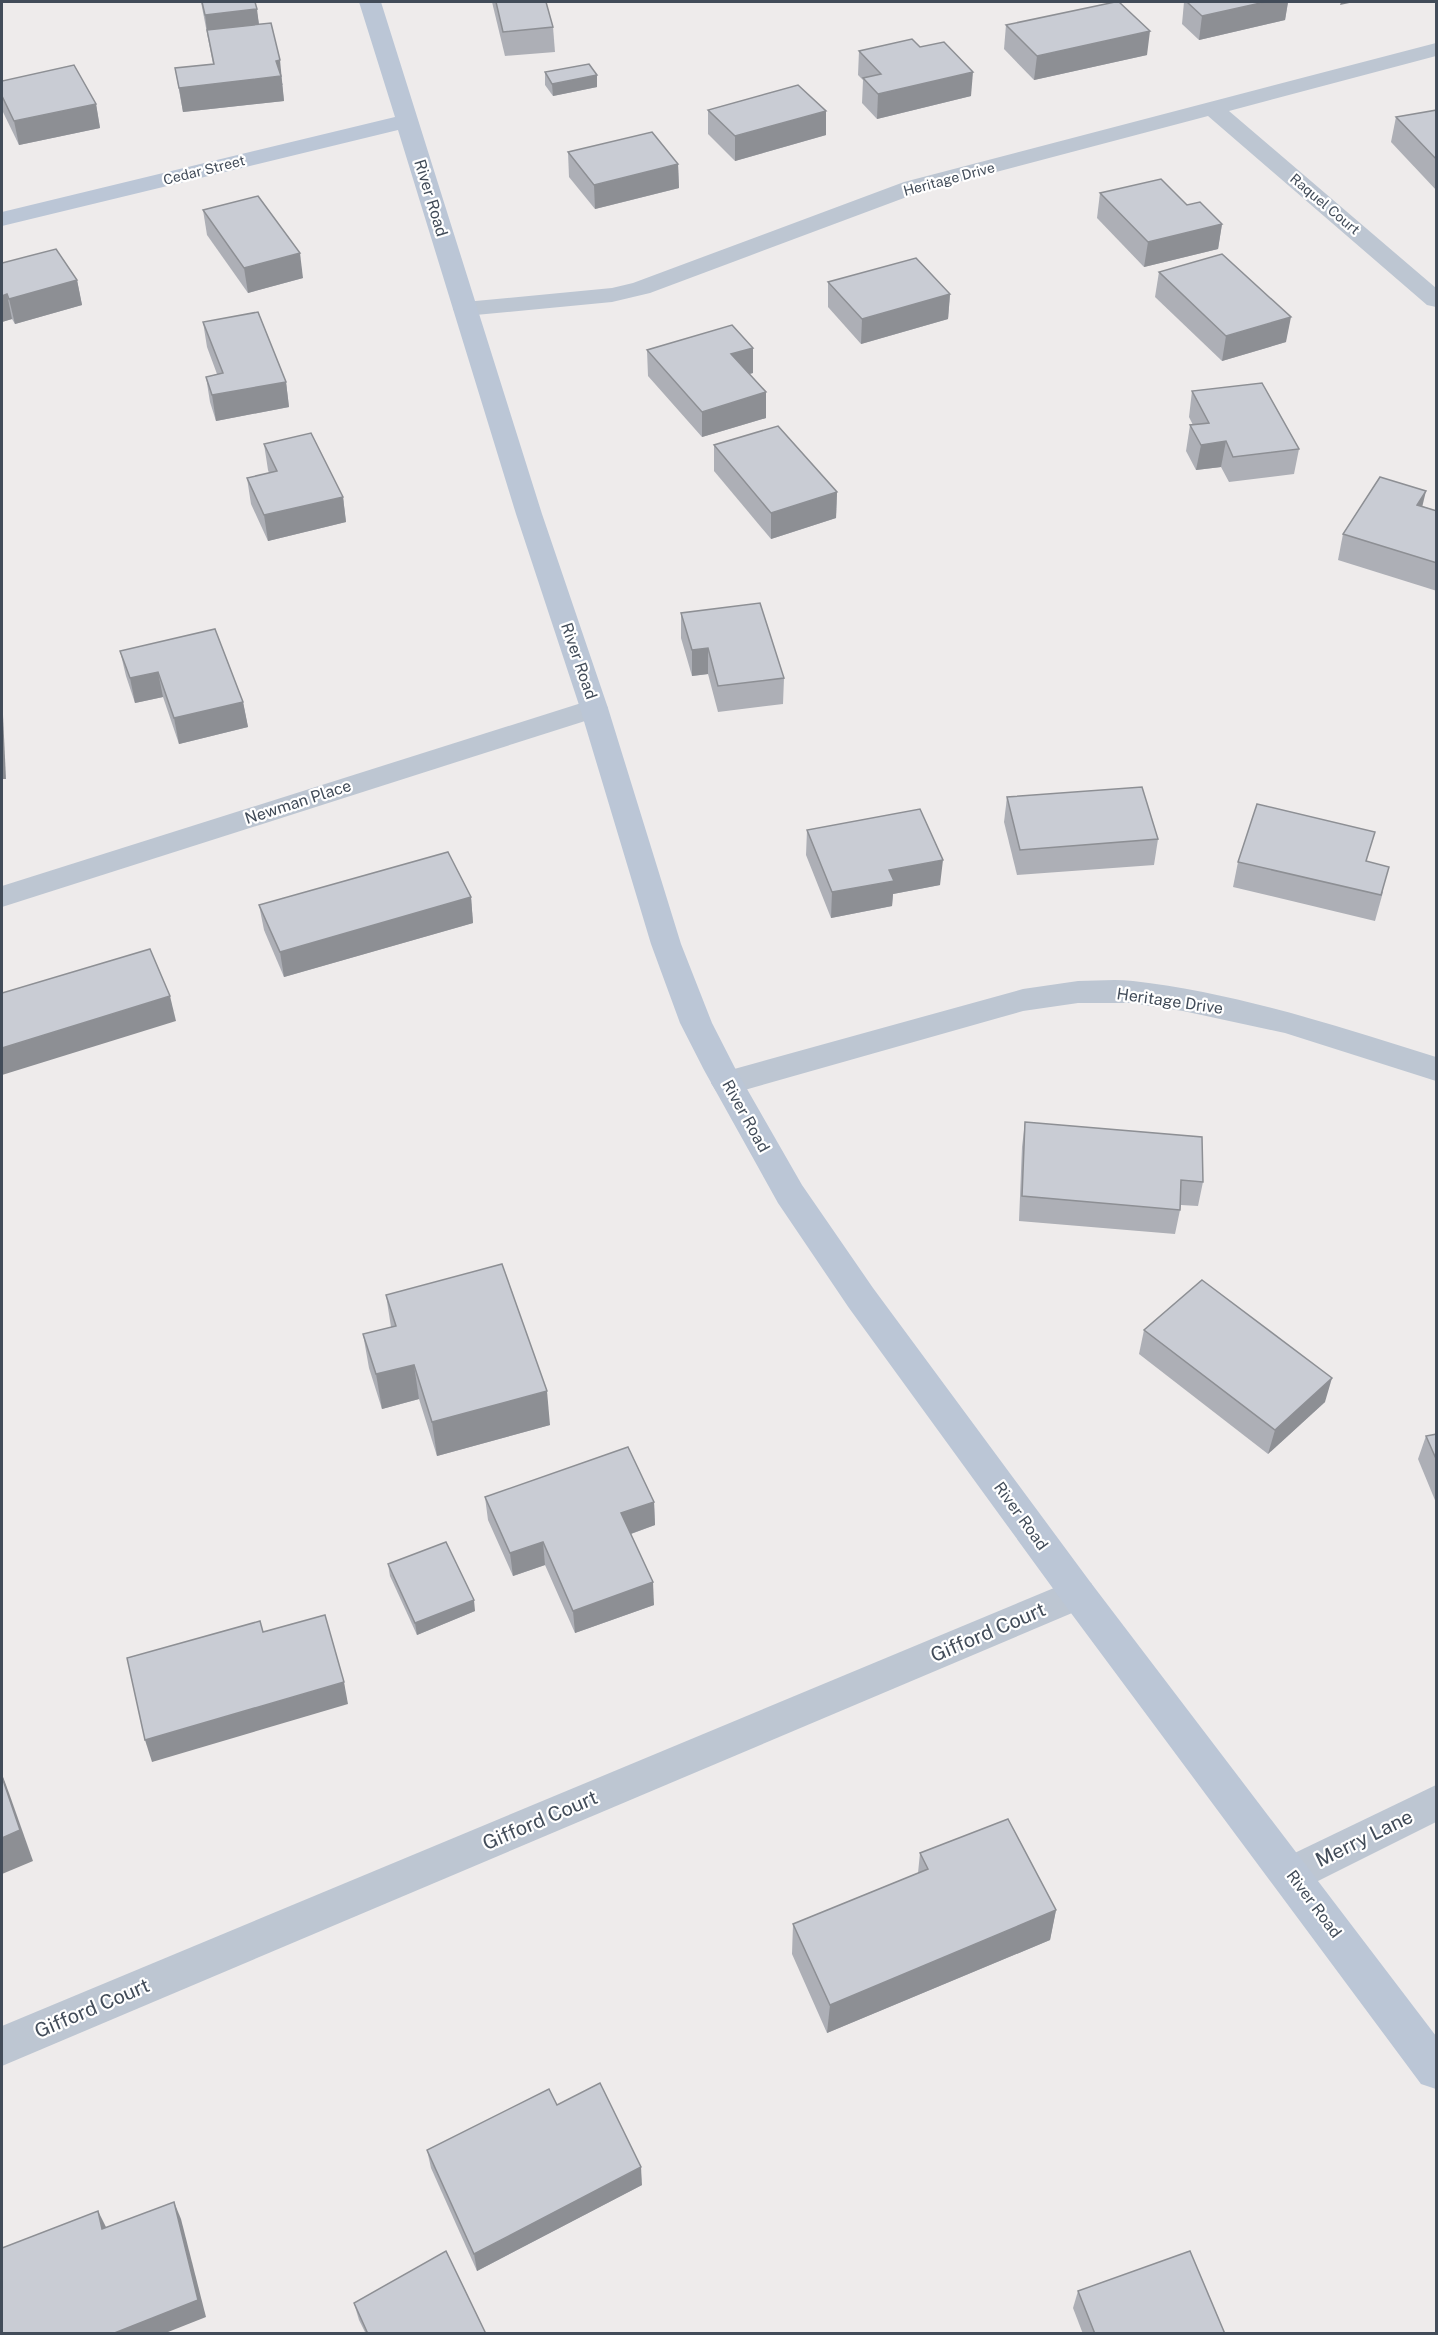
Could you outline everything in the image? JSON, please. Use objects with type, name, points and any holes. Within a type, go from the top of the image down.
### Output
[{"type":"street","name":"River Road","points":[[370,2],[529,514],[594,708],[666,944],[696,1023],[790,1194],[861,1298],[1078,1594],[1292,1874],[1437,2070]]},
{"type":"street","name":"Heritage Drive","points":[[465,309],[612,295],[641,288],[912,187],[1437,50]]},
{"type":"street","name":"Raquel Court","points":[[1213,109],[1437,300]]},
{"type":"street","name":"Cedar Street","points":[[2,219],[407,121]]},
{"type":"street","name":"Newman Place","points":[[2,897],[594,708]]},
{"type":"street","name":"Heritage Drive","points":[[727,1083],[1023,1000],[1078,992],[1131,992],[1286,1022],[1437,1069]]},
{"type":"street","name":"Gifford Court","points":[[2,2046],[1078,1594]]},
{"type":"street","name":"Merry Lane","points":[[1292,1874],[1437,1803]]},
{"type":"building","points":[[202,2],[255,2],[257,9],[205,15]]},
{"type":"building","points":[[496,2],[546,2],[553,27],[503,32]]},
{"type":"building","points":[[1119,2],[1150,31],[1037,56],[1006,25]]},
{"type":"building","points":[[1187,2],[1265,2],[1202,16]]},
{"type":"building","points":[[271,23],[280,60],[276,61],[281,76],[179,88],[175,68],[214,64],[207,30]]},
{"type":"building","points":[[912,39],[920,47],[944,42],[973,72],[878,94],[863,78],[881,74],[859,51]]},
{"type":"building","points":[[589,64],[597,75],[552,84],[545,72]]},
{"type":"building","points":[[74,65],[96,104],[14,121],[2,96],[2,81]]},
{"type":"building","points":[[798,85],[826,111],[735,136],[708,110]]},
{"type":"building","points":[[1437,110],[1437,160],[1396,117]]},
{"type":"building","points":[[652,132],[678,164],[594,185],[568,152]]},
{"type":"building","points":[[1161,179],[1187,205],[1200,202],[1222,224],[1148,242],[1100,193]]},
{"type":"building","points":[[258,196],[300,253],[244,268],[203,210]]},
{"type":"building","points":[[56,249],[77,280],[9,299],[7,294],[2,296],[2,263]]},
{"type":"building","points":[[1222,254],[1291,317],[1226,336],[1159,272]]},
{"type":"building","points":[[916,258],[950,294],[862,319],[828,282]]},
{"type":"building","points":[[258,312],[286,382],[212,395],[206,377],[223,373],[203,322]]},
{"type":"building","points":[[732,325],[753,348],[731,354],[766,392],[702,412],[647,350]]},
{"type":"building","points":[[1262,383],[1299,449],[1233,457],[1226,441],[1201,445],[1190,425],[1209,423],[1192,391]]},
{"type":"building","points":[[778,426],[837,492],[771,513],[714,445]]},
{"type":"building","points":[[311,433],[343,497],[264,515],[247,478],[277,471],[264,444]]},
{"type":"building","points":[[1380,477],[1426,491],[1417,505],[1437,511],[1437,563],[1343,534]]},
{"type":"building","points":[[760,603],[784,678],[718,686],[708,648],[692,650],[681,613]]},
{"type":"building","points":[[215,629],[243,702],[174,718],[158,672],[130,678],[120,651]]},
{"type":"building","points":[[1142,787],[1158,839],[1020,850],[1007,797]]},
{"type":"building","points":[[1257,804],[1375,832],[1366,861],[1389,867],[1381,895],[1238,862]]},
{"type":"building","points":[[920,809],[943,860],[889,870],[894,881],[832,892],[807,830]]},
{"type":"building","points":[[448,852],[471,897],[280,952],[259,905]]},
{"type":"building","points":[[150,949],[170,996],[2,1048],[2,993]]},
{"type":"building","points":[[1025,1122],[1202,1137],[1203,1182],[1181,1180],[1180,1210],[1022,1196]]},
{"type":"building","points":[[502,1264],[547,1391],[432,1422],[414,1365],[376,1374],[363,1334],[396,1326],[386,1295]]},
{"type":"building","points":[[1202,1280],[1332,1378],[1275,1430],[1144,1330]]},
{"type":"building","points":[[1437,1434],[1437,1461],[1426,1436]]},
{"type":"building","points":[[628,1447],[654,1502],[621,1513],[653,1582],[573,1611],[543,1542],[510,1553],[485,1497]]},
{"type":"building","points":[[446,1542],[474,1600],[415,1623],[388,1564]]},
{"type":"building","points":[[325,1615],[344,1682],[145,1740],[127,1658],[260,1621],[263,1632]]},
{"type":"building","points":[[2,1777],[20,1830],[2,1838]]},
{"type":"building","points":[[1008,1819],[1056,1910],[830,2005],[793,1924],[928,1869],[920,1853]]},
{"type":"building","points":[[600,2083],[641,2167],[474,2254],[427,2150],[549,2089],[557,2105]]},
{"type":"building","points":[[174,2202],[198,2300],[112,2334],[2,2334],[2,2248],[98,2211],[102,2229]]},
{"type":"building","points":[[446,2251],[486,2334],[368,2334],[354,2303]]},
{"type":"building","points":[[1190,2251],[1225,2334],[1095,2334],[1078,2291]]}]
